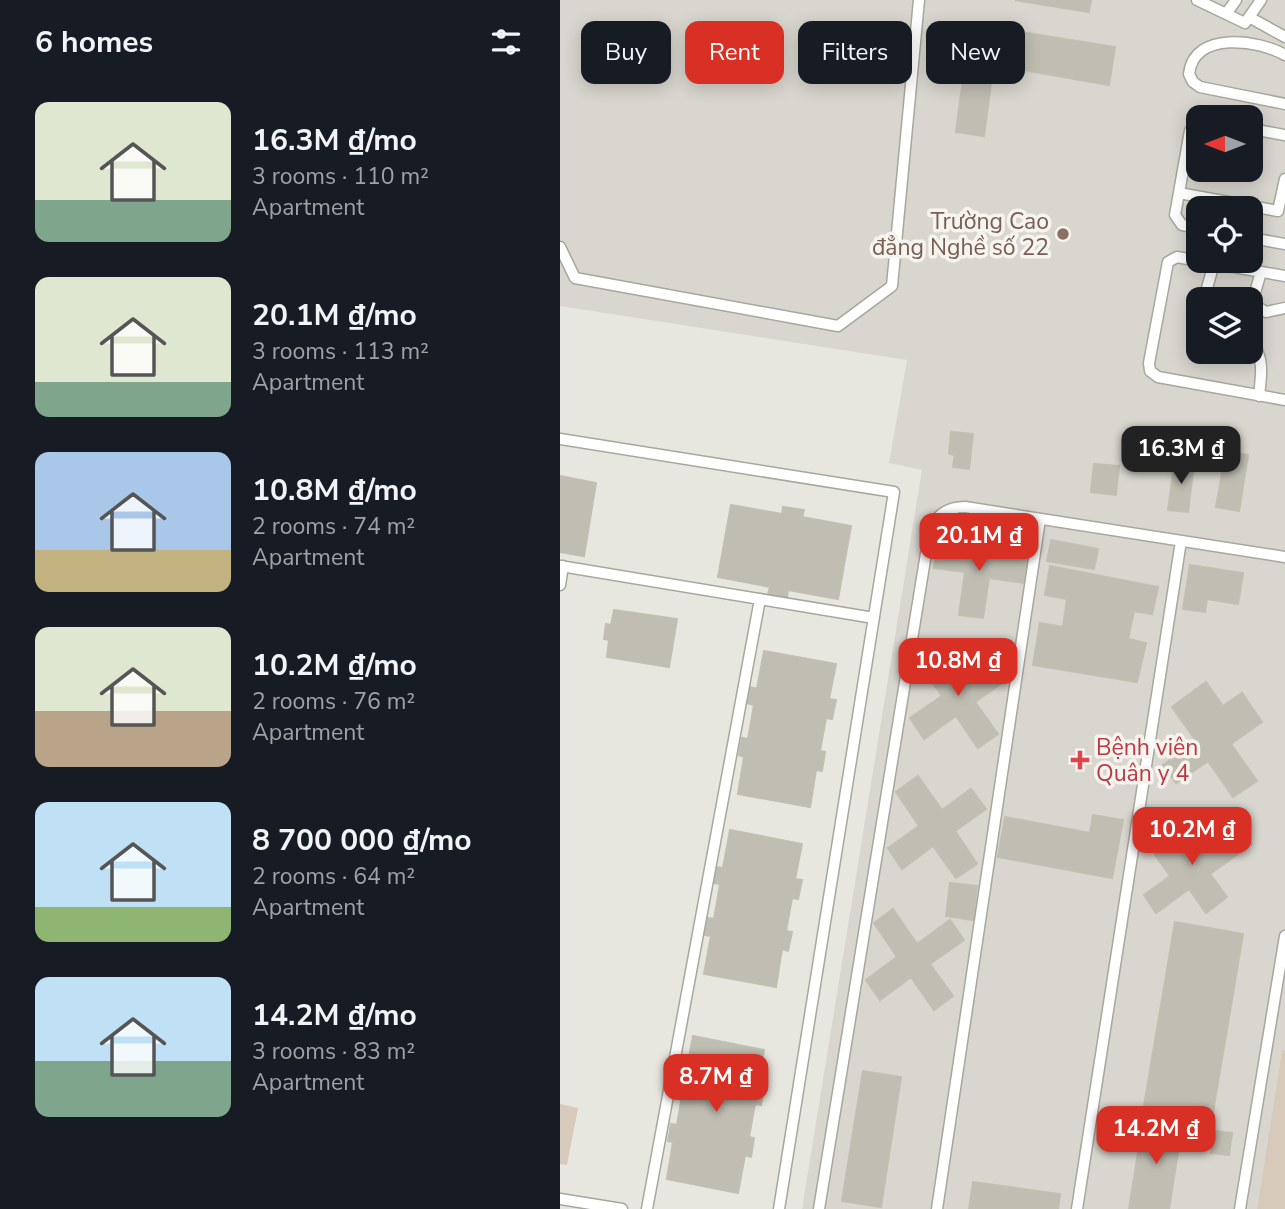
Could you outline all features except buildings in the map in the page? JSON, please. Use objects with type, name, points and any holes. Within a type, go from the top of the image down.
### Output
[{"type":"lane","points":[[560,247],[575,278],[838,326],[892,286],[919,0]]},
{"type":"lane","points":[[1197,0],[1245,23],[1261,0]]},
{"type":"lane","points":[[1226,14],[1236,0]]},
{"type":"lane","points":[[1249,17],[1284,35]]},
{"type":"lane","points":[[1285,55],[1255,44],[1234,42],[1214,45],[1197,55],[1189,74],[1193,82],[1200,87],[1285,104]]},
{"type":"lane","points":[[1264,131],[1285,135]]},
{"type":"lane","points":[[1186,157],[1176,219],[1186,226]]},
{"type":"lane","points":[[1179,193],[1278,211],[1285,179]]},
{"type":"lane","points":[[1263,240],[1285,244]]},
{"type":"lane","points":[[1186,259],[1177,257],[1168,262],[1149,363],[1150,372],[1158,377],[1259,396],[1285,400],[1285,395]]},
{"type":"lane","points":[[1263,272],[1285,276]]},
{"type":"lane","points":[[1261,273],[1255,296],[1256,306],[1266,312],[1285,308]]},
{"type":"lane","points":[[1259,396],[1260,364]]},
{"type":"lane","points":[[560,439],[894,492],[779,1209]]},
{"type":"lane","points":[[819,1209],[930,529],[939,515],[958,507],[1285,557]]},
{"type":"lane","points":[[937,1209],[1040,519]]},
{"type":"lane","points":[[1077,1209],[1181,541]]},
{"type":"lane","points":[[560,585],[562,566],[874,618]]},
{"type":"lane","points":[[647,1209],[760,599]]},
{"type":"lane","points":[[1240,1209],[1285,936]]},
{"type":"lane","points":[[560,1199],[622,1209]]},
{"type":"shaded area","points":[[560,0],[1285,0],[1285,1050],[1282,1051],[1257,1209],[802,1209],[922,470],[889,463],[907,360],[560,306]]},
{"type":"shaded area","points":[[1282,1050],[1285,1050],[1285,1209],[1257,1209]]},
{"type":"shaded area","points":[[560,1104],[578,1108],[567,1165],[560,1164]]},
{"type":"place","name":"Trường Cao đẳng Nghề số 22","points":[[1063,234]]},
{"type":"place","name":"Bệnh viên Quân y 4","points":[[1080,760]]}]
